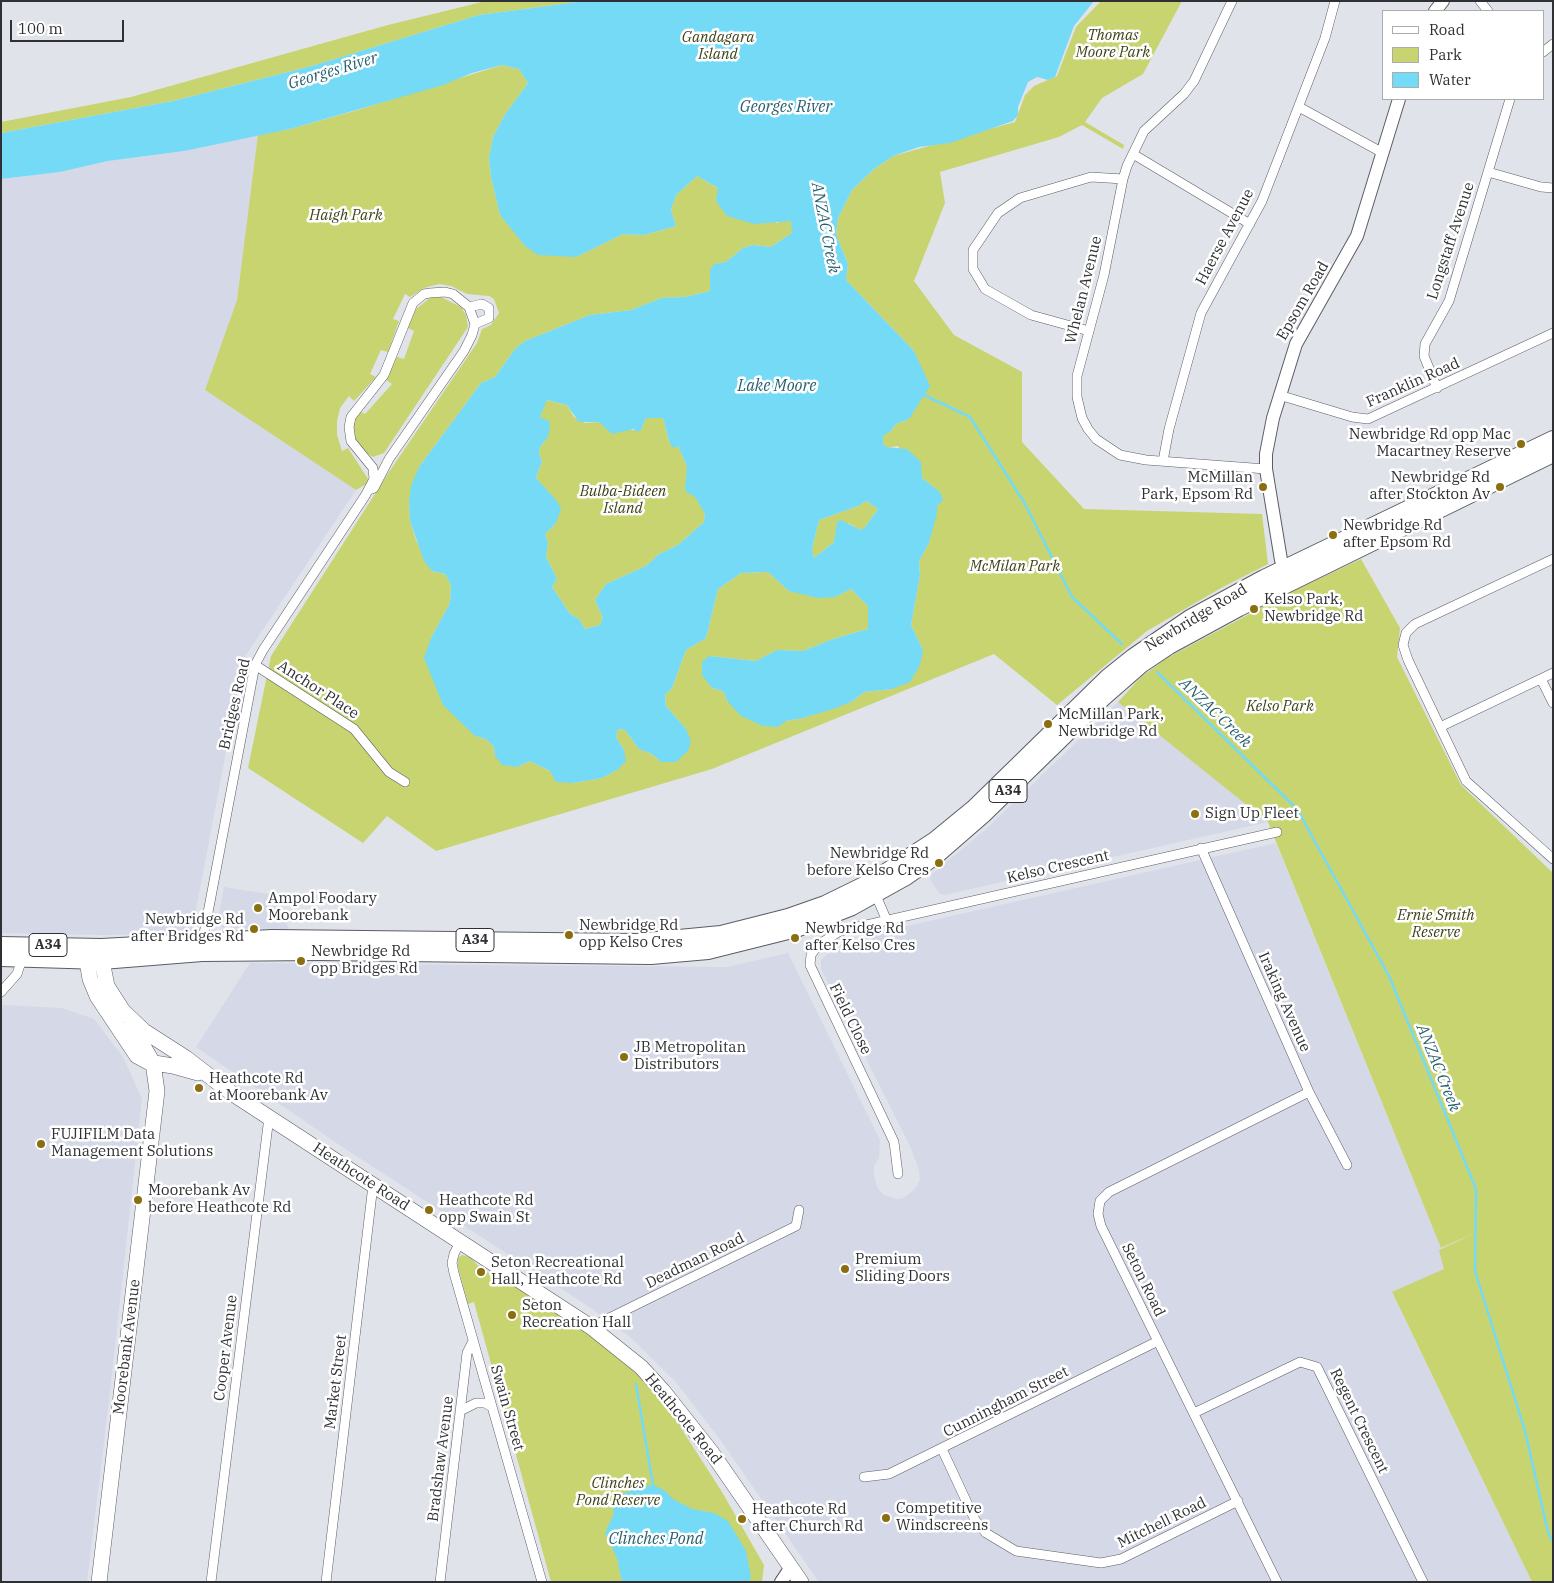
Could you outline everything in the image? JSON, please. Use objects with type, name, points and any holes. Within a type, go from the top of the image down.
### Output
[{"type":"highway","name":"Newbridge Road","points":[[1,958],[22,959],[202,948],[319,952],[607,956],[682,954],[708,951],[769,938],[827,918],[873,888],[914,871],[960,836],[1126,670],[1152,650],[1206,624],[1287,576],[1553,439]]},
{"type":"highway","name":"Newbridge Road","points":[[1287,576],[1553,454]]},
{"type":"highway","name":"Newbridge Road","points":[[1,945],[97,954]]},
{"type":"main road","name":"Heathcote Road","points":[[97,954],[107,986],[123,1011],[144,1030],[205,1075],[591,1327],[641,1367],[663,1391],[712,1453],[802,1582]]},
{"type":"main road","points":[[97,954],[92,987],[150,1064]]},
{"type":"main road","points":[[123,1011],[150,1064]]},
{"type":"main road","points":[[150,1064],[166,1050],[179,1054]]},
{"type":"main road","name":"Heathcote Road","points":[[150,1064],[205,1075]]},
{"type":"main road","name":"Moorebank Avenue","points":[[99,1582],[154,1111],[150,1064]]},
{"type":"street","name":"Whelan Avenue","points":[[1232,1],[1194,80],[1184,94],[1150,125],[1132,154],[1122,178],[1104,275],[1077,376],[1076,397],[1082,418],[1096,439],[1120,455],[1132,459],[1266,469]]},
{"type":"street","name":"Haerse Avenue","points":[[1162,461],[1201,313],[1250,224],[1299,107],[1335,1]]},
{"type":"street","name":"Epsom Road","points":[[1287,576],[1266,469],[1268,441],[1298,337],[1357,236],[1399,100]]},
{"type":"street","name":"Longstaff Avenue","points":[[1437,388],[1426,363],[1425,344],[1449,301],[1510,100]]},
{"type":"street","points":[[1299,107],[1383,153]]},
{"type":"street","points":[[1132,154],[1250,224]]},
{"type":"street","points":[[1488,172],[1541,187],[1553,188]]},
{"type":"street","points":[[1089,331],[1031,316],[984,290],[973,269],[973,250],[998,213],[1020,198],[1091,177],[1122,178]]},
{"type":"street","name":"Bridges Road","points":[[202,948],[255,665],[370,488],[374,488],[389,460],[464,351],[475,324],[489,318],[489,308],[482,304],[469,307],[461,299],[445,292],[424,294],[413,303],[384,375],[356,407],[349,423],[351,442],[363,458],[369,462]]},
{"type":"street","points":[[469,307],[475,324]]},
{"type":"street","name":"Franklin Road","points":[[1280,395],[1352,418],[1368,419],[1553,333]]},
{"type":"street","points":[[369,462],[380,464],[389,460]]},
{"type":"street","points":[[369,462],[375,474],[370,488]]},
{"type":"street","points":[[1553,559],[1415,624],[1406,633],[1403,645],[1405,653],[1466,781],[1553,859]]},
{"type":"street","name":"Anchor Place","points":[[255,665],[354,729],[389,772],[405,782]]},
{"type":"street","points":[[1440,728],[1553,673]]},
{"type":"street","points":[[1541,679],[1553,703]]},
{"type":"street","name":"Kelso Crescent","points":[[887,920],[1277,832]]},
{"type":"street","name":"Iraking Avenue","points":[[1201,848],[1309,1092],[1347,1165]]},
{"type":"street","points":[[873,888],[887,920]]},
{"type":"street","name":"Field Close","points":[[887,920],[840,931],[818,945],[811,955],[810,965],[894,1142],[898,1174]]},
{"type":"street","points":[[1,992],[17,974],[22,959]]},
{"type":"street","name":"Seton Road","points":[[1277,1582],[1101,1226],[1098,1214],[1100,1201],[1109,1192],[1309,1092]]},
{"type":"street","name":"Cooper Avenue","points":[[211,1582],[269,1117]]},
{"type":"street","name":"Market Street","points":[[326,1582],[373,1185]]},
{"type":"street","name":"Deadman Road","points":[[591,1327],[796,1226],[799,1210]]},
{"type":"street","name":"Swain Street","points":[[460,1242],[452,1263],[542,1582]]},
{"type":"street","name":"Bradshaw Avenue","points":[[440,1582],[467,1353],[473,1341]]},
{"type":"street","name":"Cunningham Street","points":[[864,1477],[889,1474],[1158,1341]]},
{"type":"street","name":"Regent Crescent","points":[[1194,1413],[1300,1362],[1317,1367],[1423,1582]]},
{"type":"street","points":[[460,1411],[476,1403],[485,1402],[492,1407]]},
{"type":"street","name":"Mitchell Road","points":[[942,1449],[975,1520],[986,1533],[1016,1550],[1101,1563],[1121,1559],[1238,1501]]},
{"type":"street","points":[[781,1582],[791,1567]]},
{"type":"shaded area","points":[[258,134],[237,300],[205,390],[356,490],[244,658],[192,930],[189,933],[105,935],[1,933],[1,179],[60,172],[108,161],[184,151]]},
{"type":"shaded area","points":[[1118,702],[1268,822],[944,895],[939,893],[930,879],[931,875],[985,830]]},
{"type":"shaded area","points":[[1276,843],[1441,1248],[1444,1269],[1392,1293],[1532,1582],[819,1582],[719,1438],[675,1381],[630,1337],[594,1310],[341,1146],[196,1047],[250,963],[727,967],[788,953],[880,1140],[879,1158],[874,1166],[877,1187],[884,1195],[896,1199],[904,1198],[915,1189],[920,1180],[919,1170],[910,1146],[821,969],[821,960],[828,954],[876,933]]},
{"type":"shaded area","points":[[224,887],[274,895],[289,929],[222,928],[218,919]]},
{"type":"shaded area","points":[[1,1005],[62,1008],[94,1019],[123,1057],[142,1099],[87,1582],[1,1582]]},
{"type":"green space","points":[[486,1],[585,1],[479,15],[312,66],[173,101],[1,133],[1,122],[131,97],[388,25]]},
{"type":"green space","name":"Haigh Park","points":[[1101,1],[1182,1],[1143,74],[1102,98],[1085,122],[1124,145],[1123,149],[1082,125],[1059,137],[940,172],[945,203],[914,281],[954,335],[1022,372],[1022,442],[1084,509],[1262,514],[1268,564],[1221,588],[1147,631],[1057,705],[994,654],[712,769],[436,851],[387,816],[363,843],[248,768],[271,656],[389,472],[477,343],[482,329],[491,325],[499,313],[494,299],[489,296],[467,294],[451,286],[439,284],[424,288],[410,297],[405,294],[393,319],[399,321],[388,352],[381,350],[370,374],[376,377],[354,401],[349,396],[340,408],[337,421],[337,435],[342,451],[348,448],[370,482],[356,490],[205,390],[237,300],[258,134],[290,129],[354,111],[502,65],[519,69],[528,83],[504,116],[493,137],[489,158],[491,177],[500,215],[512,229],[576,257],[623,234],[644,235],[676,226],[671,210],[676,195],[697,176],[777,223],[784,220],[792,221],[792,233],[771,247],[753,245],[743,248],[726,262],[715,264],[710,270],[710,291],[685,297],[662,298],[631,310],[590,315],[525,341],[515,349],[495,377],[481,383],[419,467],[409,501],[410,521],[416,540],[432,571],[445,574],[451,585],[450,603],[431,638],[475,736],[486,739],[494,747],[495,756],[517,767],[530,761],[573,783],[602,778],[617,770],[624,750],[616,737],[618,729],[625,730],[639,749],[652,754],[661,762],[686,729],[666,706],[665,695],[672,688],[686,650],[706,638],[718,589],[741,573],[768,572],[789,591],[835,597],[851,589],[868,606],[868,629],[833,639],[803,651],[777,650],[756,661],[709,656],[712,688],[723,691],[728,702],[786,721],[803,718],[853,701],[864,692],[892,689],[923,650],[911,625],[920,575],[919,561],[929,543],[940,492],[922,478],[898,446],[886,448],[883,443],[883,435],[891,431],[896,424],[909,419],[914,351],[846,280],[848,264],[836,234],[838,218],[852,190],[874,169],[893,156],[1015,122],[1025,95],[1034,86],[1057,76],[1076,27]]},
{"type":"green space","points":[[441,297],[461,307],[466,315],[468,327],[384,453],[373,457],[363,451],[354,440],[352,425],[360,411],[365,414],[392,384],[386,380],[397,357],[404,359],[414,331],[408,328],[416,309],[430,298]]},
{"type":"green space","name":"Bulba-Bideen Island","points":[[546,400],[567,405],[574,417],[585,423],[600,422],[620,430],[641,430],[646,418],[663,418],[670,444],[678,446],[687,466],[688,483],[705,513],[704,522],[678,545],[659,554],[646,566],[606,584],[595,600],[603,618],[600,625],[585,629],[579,619],[570,614],[552,587],[557,579],[546,557],[548,543],[545,534],[556,523],[550,493],[545,490],[536,478],[542,461],[539,454],[540,447],[548,437],[540,417]]},
{"type":"green space","points":[[866,501],[878,509],[866,526],[861,530],[848,523],[836,535],[834,542],[814,558],[812,549],[819,520],[858,506]]},
{"type":"green space","points":[[1361,559],[1400,628],[1397,657],[1461,785],[1553,873],[1553,1582],[1532,1582],[1392,1292],[1444,1269],[1439,1250],[1475,1233],[1441,1248],[1268,822],[1118,702],[1141,677],[1167,658],[1283,596]]},
{"type":"green space","name":"Clinches Pond Reserve","points":[[462,1255],[470,1257],[482,1270],[509,1282],[596,1339],[624,1361],[663,1400],[722,1492],[764,1565],[762,1582],[551,1582],[474,1302],[468,1304],[458,1267],[458,1258]]},
{"type":"water","points":[[585,1],[1094,1],[1074,26],[1055,77],[1048,80],[1037,77],[1028,82],[1018,107],[1018,115],[1013,121],[950,143],[919,147],[893,156],[874,169],[852,190],[838,218],[836,234],[848,264],[846,280],[914,351],[930,386],[909,419],[896,424],[891,431],[883,436],[883,443],[886,447],[907,449],[921,462],[922,478],[940,492],[943,500],[937,506],[929,543],[919,561],[920,575],[911,625],[923,650],[920,665],[910,682],[892,689],[864,692],[853,701],[836,708],[786,721],[778,727],[763,726],[741,716],[728,702],[723,691],[712,688],[702,675],[702,662],[709,656],[756,661],[777,650],[803,651],[833,639],[868,629],[868,606],[851,589],[835,597],[818,598],[789,591],[768,572],[741,573],[718,589],[706,638],[686,650],[672,688],[665,695],[666,706],[686,729],[691,741],[688,751],[676,762],[661,762],[652,754],[639,749],[625,730],[618,729],[616,737],[624,750],[626,761],[617,770],[602,778],[573,783],[556,782],[550,771],[530,761],[517,767],[502,765],[495,756],[494,747],[486,739],[475,736],[443,705],[424,658],[431,638],[450,603],[451,585],[445,574],[432,571],[424,561],[410,521],[409,501],[411,486],[419,467],[481,383],[495,377],[515,349],[525,341],[590,315],[631,310],[662,298],[685,297],[710,291],[710,270],[714,264],[726,262],[743,248],[753,245],[771,247],[792,233],[791,221],[754,224],[727,216],[716,201],[718,188],[697,176],[676,195],[671,210],[676,226],[644,235],[623,234],[576,257],[538,255],[525,246],[500,215],[491,177],[489,158],[493,137],[504,116],[528,83],[519,69],[502,65],[472,73],[443,85],[290,129],[184,151],[108,161],[60,172],[1,179],[1,133],[173,101],[312,66],[479,15]],"holes":[[[547,400],[567,405],[579,422],[599,422],[612,434],[634,429],[637,432],[641,430],[646,418],[663,418],[670,444],[673,448],[678,446],[687,466],[685,491],[695,497],[705,514],[704,522],[678,545],[659,554],[646,566],[606,584],[595,600],[603,618],[600,625],[585,629],[579,619],[570,614],[552,587],[557,579],[546,557],[548,543],[545,534],[556,523],[561,509],[557,501],[536,478],[542,461],[539,454],[540,447],[548,437],[550,427],[549,421],[540,417]],[[866,501],[878,509],[866,526],[861,530],[841,520],[837,522],[834,542],[814,558],[812,549],[819,520],[858,506]]]},
{"type":"water","name":"Clinches Pond","points":[[653,1485],[664,1490],[673,1499],[692,1509],[714,1513],[728,1521],[746,1551],[751,1577],[749,1582],[622,1582],[617,1558],[605,1533],[614,1513],[612,1504],[622,1494],[640,1487]]},
{"type":"waterway","name":"ANZAC Creek","points":[[922,394],[970,417],[1025,504],[1072,597],[1122,644]]},
{"type":"waterway","name":"ANZAC Creek","points":[[1157,672],[1297,809],[1389,976],[1476,1189],[1475,1271],[1525,1431],[1548,1532],[1553,1542]]},
{"type":"waterway","points":[[636,1384],[653,1485]]},
{"type":"place","name":"Newbridge Rd opp Mac Macartney Reserve","points":[[1521,444]]},
{"type":"place","name":"McMillan Park, Epsom Rd","points":[[1263,487]]},
{"type":"place","name":"Newbridge Rd after Stockton Av","points":[[1500,487]]},
{"type":"place","name":"Newbridge Rd after Epsom Rd","points":[[1333,535]]},
{"type":"place","name":"Kelso Park, Newbridge Rd","points":[[1254,609]]},
{"type":"place","name":"McMillan Park, Newbridge Rd","points":[[1048,724]]},
{"type":"place","name":"Sign Up Fleet","points":[[1195,814]]},
{"type":"place","name":"Newbridge Rd before Kelso Cres","points":[[939,863]]},
{"type":"place","name":"Ampol Foodary Moorebank","points":[[258,908]]},
{"type":"place","name":"Newbridge Rd after Bridges Rd","points":[[254,929]]},
{"type":"place","name":"Newbridge Rd opp Kelso Cres","points":[[569,935]]},
{"type":"place","name":"Newbridge Rd after Kelso Cres","points":[[795,938]]},
{"type":"place","name":"Newbridge Rd opp Bridges Rd","points":[[301,961]]},
{"type":"place","name":"JB Metropolitan Distributors","points":[[624,1057]]},
{"type":"place","name":"Heathcote Rd at Moorebank Av","points":[[199,1088]]},
{"type":"place","name":"FUJIFILM Data Management Solutions","points":[[41,1144]]},
{"type":"place","name":"Moorebank Av before Heathcote Rd","points":[[138,1200]]},
{"type":"place","name":"Heathcote Rd opp Swain St","points":[[429,1210]]},
{"type":"place","name":"Premium Sliding Doors","points":[[845,1269]]},
{"type":"place","name":"Seton Recreational Hall, Heathcote Rd","points":[[481,1272]]},
{"type":"place","name":"Seton Recreation Hall","points":[[512,1315]]},
{"type":"place","name":"Competitive Windscreens","points":[[886,1518]]},
{"type":"place","name":"Heathcote Rd after Church Rd","points":[[742,1519]]},
{"type":"park label","name":"Thomas Moore Park","points":[[1113,44]]},
{"type":"park label","name":"Gandagara Island","points":[[718,46]]},
{"type":"park label","name":"McMilan Park","points":[[1015,567]]},
{"type":"park label","name":"Kelso Park","points":[[1280,707]]},
{"type":"park label","name":"Ernie Smith Reserve","points":[[1436,924]]},
{"type":"water label","name":"Georges River","points":[[333,71]]},
{"type":"water label","name":"Georges River","points":[[786,107]]},
{"type":"water label","name":"Lake Moore","points":[[777,386]]}]
